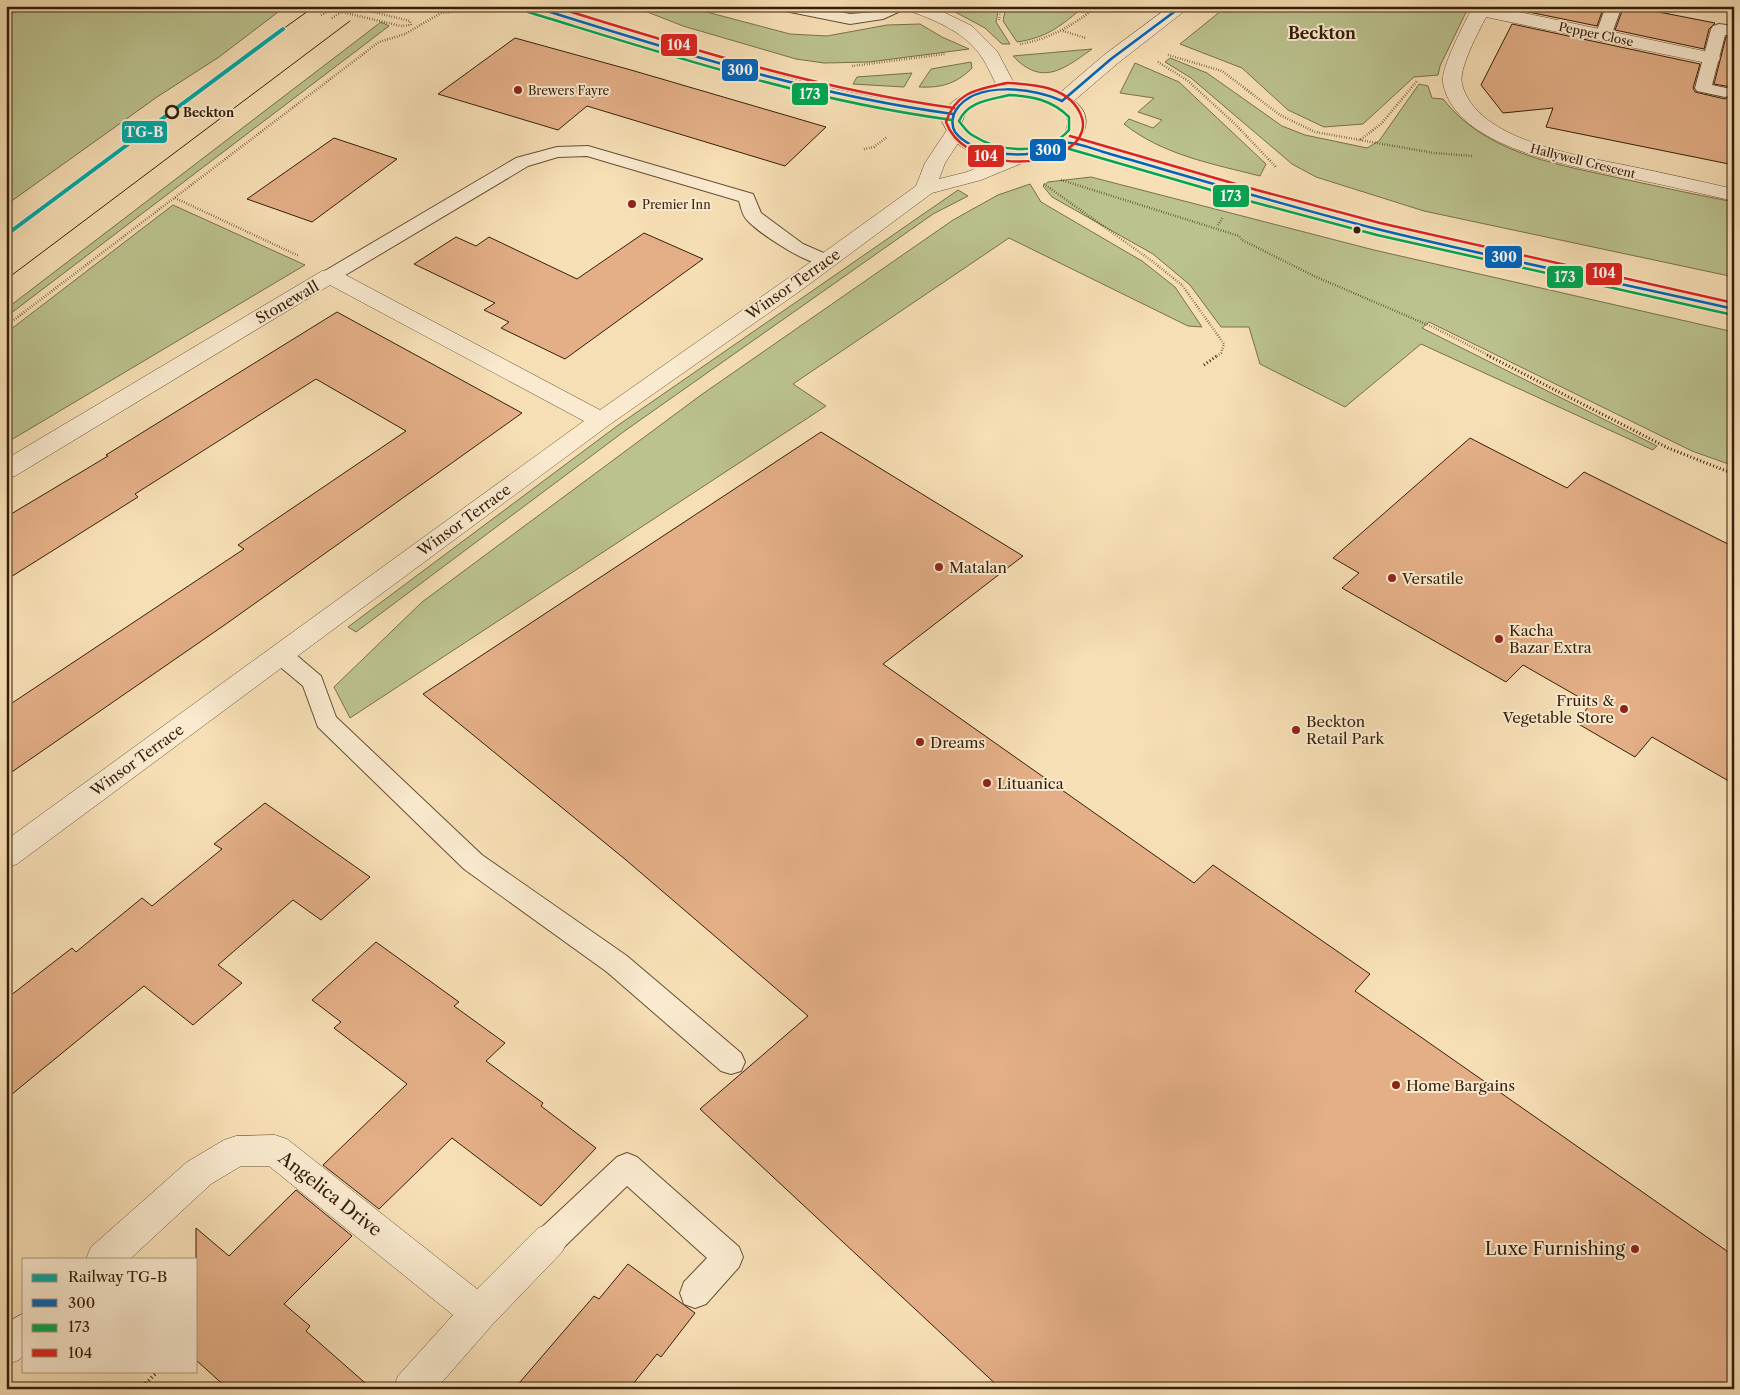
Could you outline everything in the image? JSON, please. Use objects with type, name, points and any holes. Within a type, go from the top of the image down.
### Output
[{"type":"main road","points":[[530,6],[768,78],[954,122]]},
{"type":"main road","points":[[1008,89],[1028,90],[1046,94],[1062,101],[1073,110],[1078,121],[1076,132],[1068,142],[1042,153],[1025,155],[1007,155],[975,147],[960,137],[954,122],[963,101],[983,92],[1008,89]]},
{"type":"main road","points":[[1068,142],[1251,196],[1379,229],[1734,309]]},
{"type":"street","points":[[913,6],[949,20],[970,33],[990,54],[1008,89]]},
{"type":"street","points":[[1062,101],[1111,60],[1182,6]]},
{"type":"street","points":[[1451,81],[1454,68],[1481,8]]},
{"type":"street","name":"Pepper Close","points":[[1481,8],[1711,58]]},
{"type":"street","name":"Hallywell Crescent","points":[[1451,81],[1456,98],[1481,123],[1502,136],[1529,148],[1568,159],[1734,194]]},
{"type":"street","points":[[925,189],[954,122]]},
{"type":"street","name":"Winsor Terrace","points":[[6,856],[600,420],[925,189],[974,176],[1025,155]]},
{"type":"street","name":"Stonewall","points":[[6,470],[333,275],[600,420]]},
{"type":"street","name":"Angelica Drive","points":[[105,1258],[199,1173],[236,1151],[275,1150],[479,1313]]},
{"type":"street","points":[[411,1389],[479,1313],[550,1240]]},
{"type":"street","points":[[6,1347],[22,1333]]},
{"type":"lane","points":[[784,6],[850,19],[878,16],[900,6]]},
{"type":"lane","points":[[1603,36],[1614,6]]},
{"type":"lane","points":[[1725,92],[1703,88],[1719,29],[1734,32]]},
{"type":"lane","points":[[333,275],[522,162],[557,152],[588,151],[747,198],[753,216],[796,248],[826,261]]},
{"type":"lane","points":[[280,654],[313,682],[326,721],[473,862],[617,964],[731,1062]]},
{"type":"lane","points":[[550,1240],[627,1167],[728,1257],[695,1293]]},
{"type":"path","points":[[6,17],[25,6]]},
{"type":"path","points":[[321,16],[340,6]]},
{"type":"path","points":[[333,10],[401,26],[411,25],[410,21],[361,9],[364,6]]},
{"type":"path","points":[[454,6],[469,10]]},
{"type":"path","points":[[6,326],[379,42],[405,34],[441,13],[469,10],[474,6]]},
{"type":"path","points":[[1014,45],[1033,43],[1062,31],[1097,6]]},
{"type":"path","points":[[332,18],[341,12]]},
{"type":"path","points":[[1062,31],[1090,39]]},
{"type":"path","points":[[846,66],[947,54]]},
{"type":"path","points":[[1170,56],[1222,71],[1280,115],[1315,132],[1434,153],[1464,156],[1481,155]]},
{"type":"path","points":[[1156,61],[1163,63],[1187,80],[1235,124],[1276,168]]},
{"type":"path","points":[[1360,140],[1381,124],[1418,81],[1451,81]]},
{"type":"path","points":[[864,149],[874,147],[891,134]]},
{"type":"path","points":[[1059,180],[1068,181],[1239,236],[1242,240],[1314,276],[1444,332],[1668,448],[1734,474]]},
{"type":"path","points":[[1042,183],[1152,260],[1182,285],[1224,344],[1221,353],[1204,365]]},
{"type":"path","points":[[175,198],[333,275]]},
{"type":"path","points":[[1218,225],[1223,217]]},
{"type":"path","points":[[152,1389],[146,1383],[157,1372]]},
{"type":"green space","points":[[6,6],[286,6],[219,57],[157,97],[6,205]]},
{"type":"green space","points":[[632,6],[684,6],[790,34],[827,36],[887,25],[920,24],[942,37],[969,49],[869,62],[824,63],[796,59],[683,26]]},
{"type":"green space","points":[[944,6],[999,6],[996,22],[1010,44],[1002,44],[985,28]]},
{"type":"green space","points":[[1006,6],[1085,6],[1054,30],[1038,37],[1017,42],[1003,21]]},
{"type":"green space","points":[[1227,6],[1469,6],[1440,66],[1438,75],[1414,77],[1363,124],[1324,127],[1288,110],[1242,68],[1180,44]]},
{"type":"green space","points":[[381,22],[389,26],[6,317],[6,309]]},
{"type":"green space","points":[[1092,49],[1062,68],[1053,72],[1043,73],[1034,71],[1013,56]]},
{"type":"green space","points":[[1170,58],[1207,73],[1282,126],[1305,135],[1367,148],[1379,141],[1419,84],[1428,86],[1432,98],[1443,99],[1459,117],[1478,131],[1498,143],[1519,152],[1564,166],[1734,202],[1734,277],[1424,211],[1316,177],[1292,164],[1191,78],[1165,62]]},
{"type":"green space","points":[[971,62],[972,68],[960,78],[948,84],[934,87],[919,87],[931,69]]},
{"type":"green space","points":[[1135,63],[1179,82],[1266,164],[1260,176],[1172,151],[1139,135],[1124,124],[1129,119],[1153,128],[1162,120],[1138,112],[1154,98],[1120,93]]},
{"type":"green space","points":[[912,73],[904,87],[853,84],[857,77]]},
{"type":"green space","points":[[1091,177],[1374,250],[1734,332],[1734,466],[1692,451],[1429,322],[1422,328],[1657,446],[1653,450],[1421,344],[1345,407],[1260,364],[1249,327],[1221,327],[1190,285],[1153,254],[1052,197],[1043,186],[1048,182]]},
{"type":"green space","points":[[1030,184],[1041,202],[1142,261],[1175,287],[1202,327],[1188,326],[1009,238],[793,384],[826,406],[350,718],[334,687],[422,602],[701,395],[953,220],[998,195]]},
{"type":"green space","points":[[958,190],[968,196],[933,214],[626,430],[356,632],[348,627],[617,426]]},
{"type":"green space","points":[[173,205],[305,265],[6,443],[6,333]]},
{"type":"building","points":[[1521,6],[1604,6],[1597,26],[1519,10]]},
{"type":"building","points":[[1624,6],[1715,23],[1709,29],[1704,49],[1615,30]]},
{"type":"building","points":[[1512,24],[1700,64],[1693,88],[1695,92],[1725,99],[1734,94],[1734,165],[1546,127],[1553,108],[1503,113],[1481,85]]},
{"type":"building","points":[[1726,37],[1734,38],[1734,90],[1731,87],[1714,84]]},
{"type":"building","points":[[515,38],[826,127],[785,166],[587,106],[558,130],[438,94]]},
{"type":"building","points":[[334,138],[397,159],[312,222],[247,199]]},
{"type":"building","points":[[644,233],[703,259],[565,359],[501,328],[509,322],[484,310],[495,303],[414,264],[456,237],[476,246],[489,237],[577,279]]},
{"type":"building","points":[[337,312],[522,413],[226,624],[6,776],[6,707],[244,549],[238,545],[406,431],[316,379],[135,494],[138,497],[6,580],[6,517],[108,456],[106,455]]},
{"type":"building","points":[[821,432],[1023,556],[883,664],[1194,883],[1213,865],[1370,974],[1355,991],[1734,1256],[1734,1389],[1001,1389],[700,1109],[808,1016],[626,860],[423,694]]},
{"type":"building","points":[[1470,438],[1567,488],[1584,472],[1734,547],[1734,784],[1652,737],[1635,757],[1575,722],[1591,704],[1523,665],[1506,682],[1342,588],[1359,573],[1333,558]]},
{"type":"building","points":[[265,803],[370,877],[321,920],[293,900],[218,965],[242,983],[193,1025],[144,986],[6,1099],[6,999],[72,948],[76,952],[142,898],[152,906],[222,849],[214,844]]},
{"type":"building","points":[[376,942],[459,1002],[454,1006],[505,1043],[486,1061],[543,1103],[541,1106],[596,1148],[541,1206],[452,1138],[379,1209],[323,1165],[407,1084],[334,1028],[341,1022],[312,1000]]},
{"type":"building","points":[[296,1190],[352,1236],[284,1304],[310,1326],[306,1331],[372,1389],[228,1389],[198,1362],[198,1258],[196,1258],[196,1228],[229,1256]]},
{"type":"building","points":[[628,1264],[695,1313],[661,1357],[657,1354],[629,1389],[514,1389],[594,1296],[599,1299]]},
{"type":"tram line","points":[[283,29],[308,11]]},
{"type":"tram line","points":[[8,278],[350,21]]},
{"type":"rail line","name":"TG-B","points":[[6,235],[283,29]]},
{"type":"transit line","name":"300","points":[[531,6],[740,70],[793,84],[899,106],[953,114]]},
{"type":"transit line","name":"104","points":[[552,6],[701,52],[801,80],[903,101],[954,108]]},
{"type":"transit line","name":"300","points":[[1062,101],[1111,59],[1182,6]]},
{"type":"transit line","name":"173","points":[[528,12],[738,76],[791,90],[844,102],[952,120]]},
{"type":"transit line","name":"104","points":[[1007,83],[969,93],[954,104],[946,122],[955,139],[966,148],[981,155],[1015,161],[1049,158],[1063,152],[1077,141],[1082,132],[1083,121],[1078,108],[1071,100],[1052,89],[1041,86],[1008,83]]},
{"type":"transit line","name":"300","points":[[1062,101],[1030,90],[1008,89],[994,91],[969,98],[960,104],[954,113],[952,124],[956,133],[964,140],[994,152],[1019,155],[1031,154],[1068,142],[1251,195],[1379,229],[1734,309]]},
{"type":"transit line","name":"173","points":[[1009,95],[1026,96],[1049,102],[1056,106],[1069,117],[1069,130],[1060,139],[1045,146],[1027,149],[1006,148],[987,143],[970,134],[959,121],[962,114],[973,105],[1009,95]]},
{"type":"transit line","name":"104","points":[[1070,136],[1253,189],[1380,223],[1734,303]]},
{"type":"transit line","name":"173","points":[[1066,148],[1249,201],[1377,235],[1733,315]]},
{"type":"place","name":"Brewers Fayre","points":[[518,90]]},
{"type":"place","name":"Beckton","points":[[172,112]]},
{"type":"place","name":"Premier Inn","points":[[632,204]]},
{"type":"place","name":"Matalan","points":[[939,567]]},
{"type":"place","name":"Versatile","points":[[1392,578]]},
{"type":"place","name":"Kacha Bazar Extra","points":[[1499,639]]},
{"type":"place","name":"Fruits & Vegetable Store","points":[[1624,709]]},
{"type":"place","name":"Beckton Retail Park","points":[[1296,730]]},
{"type":"place","name":"Dreams","points":[[920,742]]},
{"type":"place","name":"Lituanica","points":[[987,783]]},
{"type":"place","name":"Home Bargains","points":[[1396,1085]]},
{"type":"place","name":"Luxe Furnishing","points":[[1635,1249]]},
{"type":"district","name":"Beckton","points":[[1322,33]]}]
